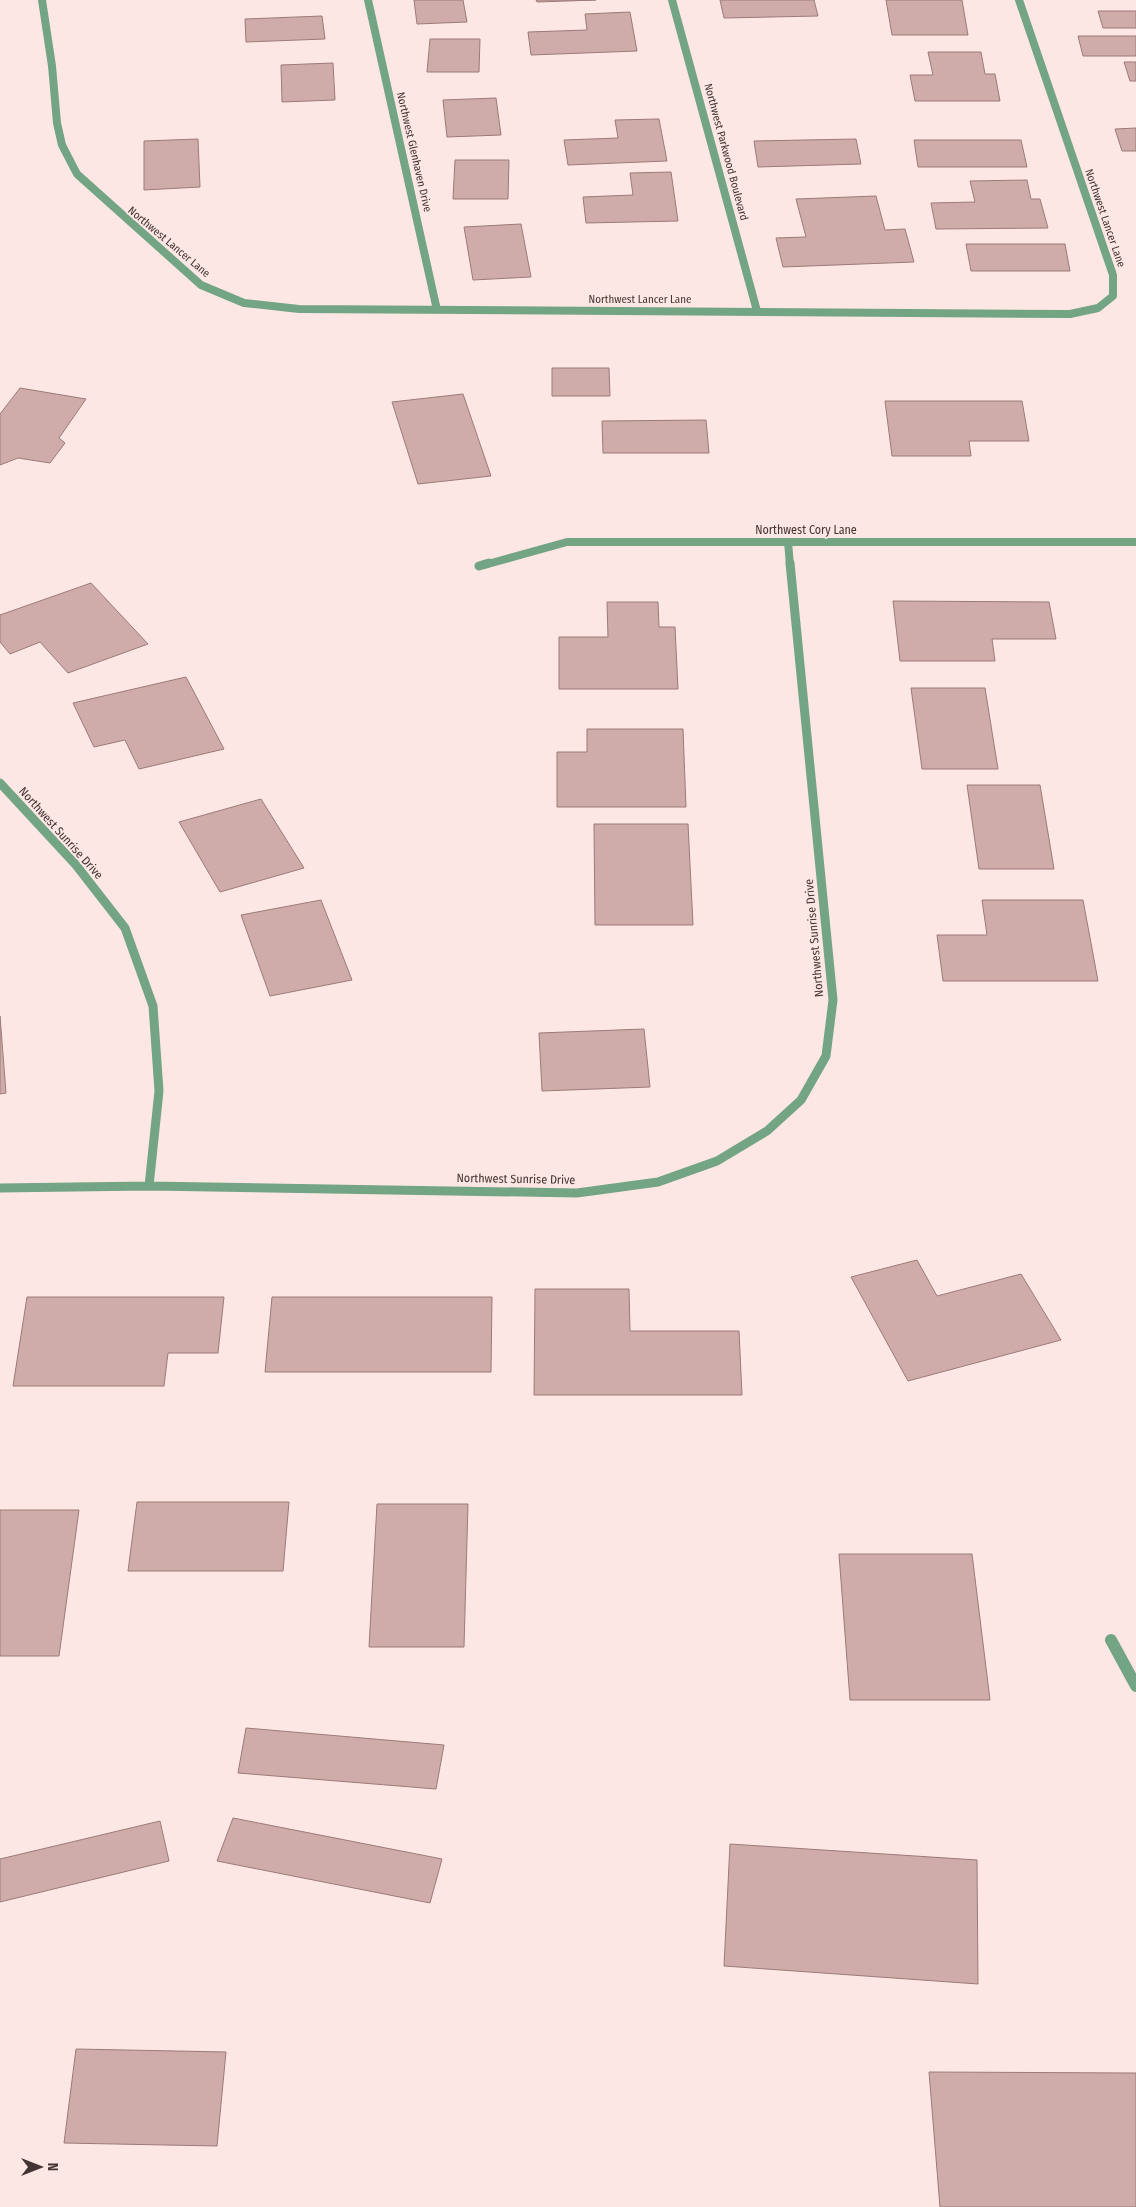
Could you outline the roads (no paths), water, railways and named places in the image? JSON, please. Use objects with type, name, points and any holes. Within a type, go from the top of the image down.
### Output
[{"type":"street","name":"Northwest Lancer Lane","points":[[42,0],[52,66],[57,123],[62,145],[77,174],[201,285],[244,303],[299,309],[1070,314],[1098,308],[1113,296],[1113,275],[1019,0]]},
{"type":"street","name":"Northwest Glenhaven Drive","points":[[368,0],[437,310]]},
{"type":"street","name":"Northwest Parkwood Boulevard","points":[[672,0],[757,311]]},
{"type":"street","name":"Northwest Cory Lane","points":[[479,566],[567,542],[1136,542]]},
{"type":"street","name":"Northwest Sunrise Drive","points":[[0,1188],[149,1186],[577,1193],[658,1182],[716,1161],[767,1131],[801,1100],[826,1056],[833,1000],[788,542]]},
{"type":"street","name":"Northwest Sunrise Drive","points":[[0,783],[76,865],[125,928],[153,1006],[159,1091],[149,1186]]},
{"type":"street","points":[[1111,1640],[1136,1686]]}]
